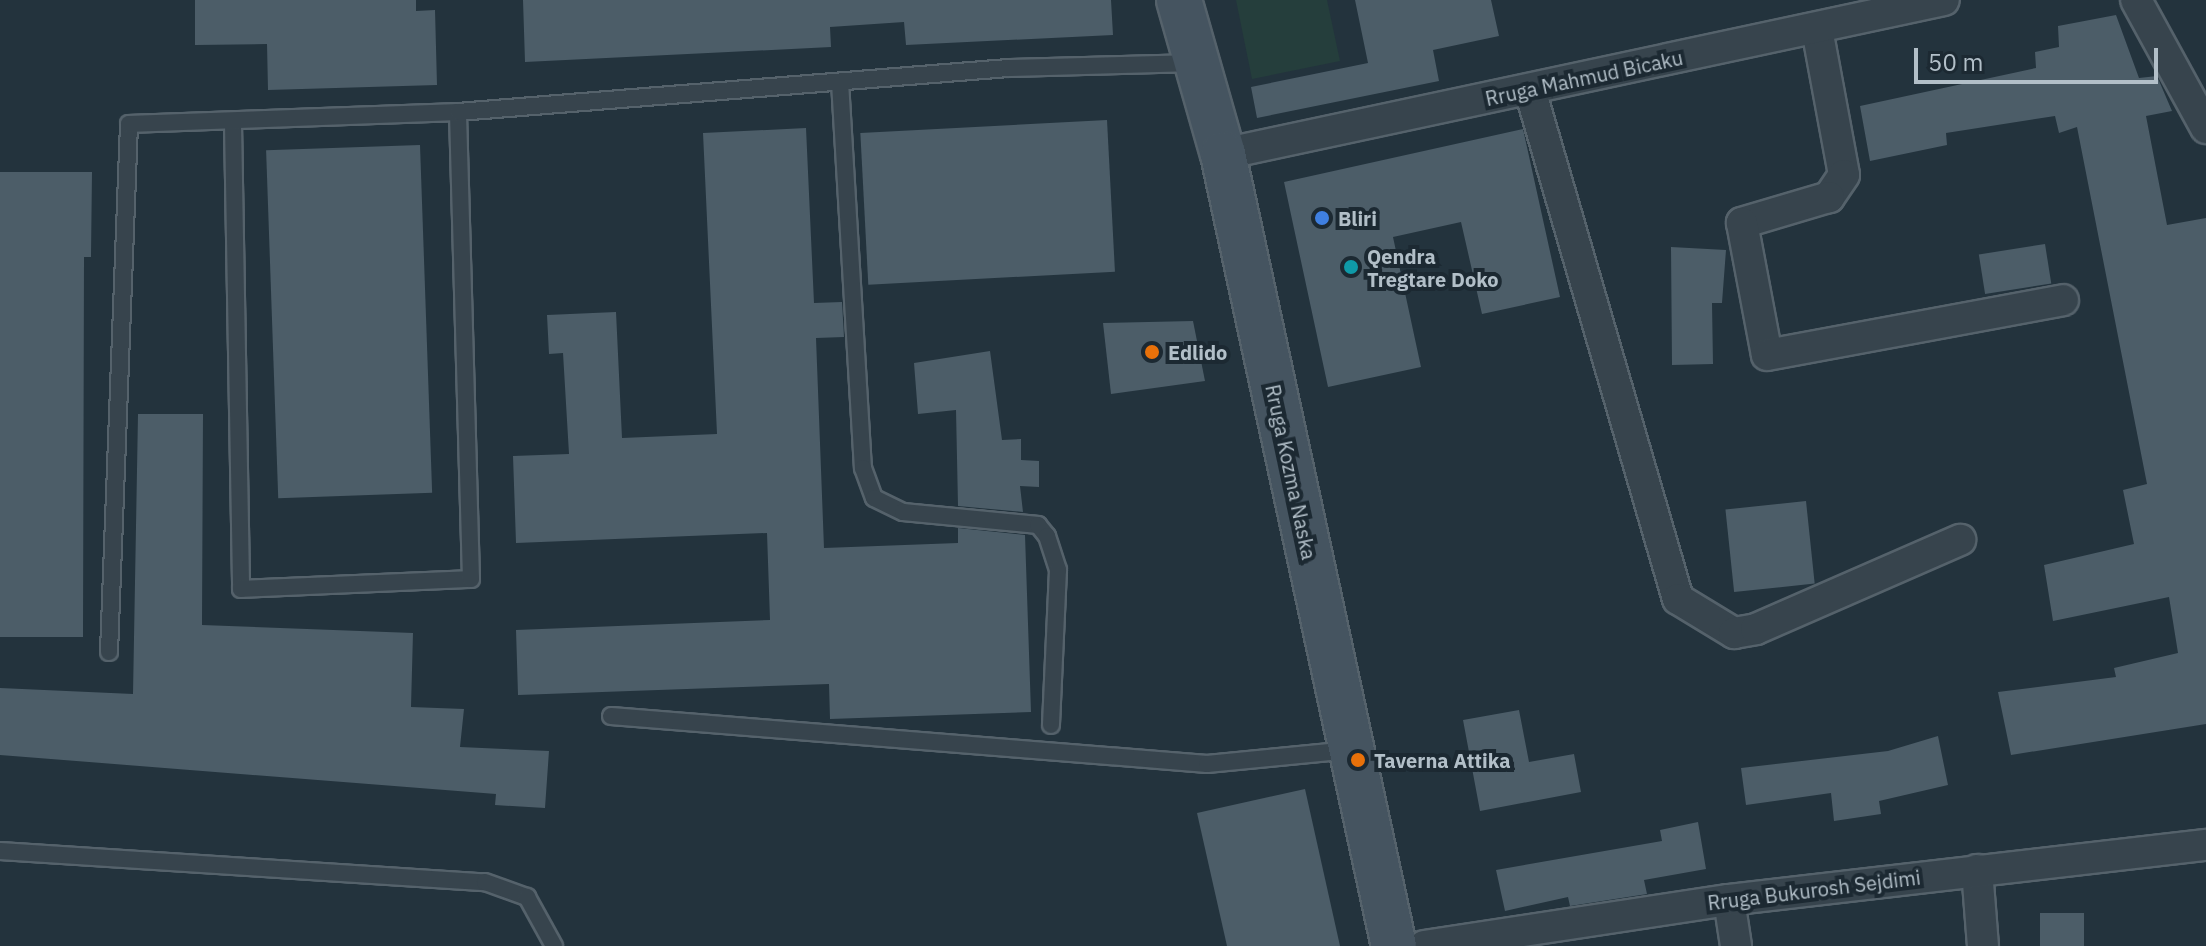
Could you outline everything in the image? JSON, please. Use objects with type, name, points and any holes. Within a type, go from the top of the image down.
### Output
[{"type":"main road","name":"Rruga Kozma Naska","points":[[1179,0],[1201,63],[1223,154],[1394,946]]},
{"type":"street","name":"Rruga Mahmud Bicaku","points":[[1223,154],[1944,0]]},
{"type":"street","points":[[2136,0],[2206,128]]},
{"type":"street","points":[[1817,29],[1844,175],[1829,197],[1742,223],[1767,355],[2063,300]]},
{"type":"street","points":[[1530,90],[1678,599],[1734,633],[1756,629],[1960,540]]},
{"type":"street","name":"Rruga Bukurosh Sejdimi","points":[[1424,946],[1729,900],[2206,845]]},
{"type":"street","points":[[1977,870],[1983,946]]},
{"type":"street","points":[[1729,900],[1736,946]]},
{"type":"lane","points":[[109,652],[129,124],[233,124],[458,112],[840,82],[1201,63]]},
{"type":"lane","points":[[840,82],[863,468],[874,498],[903,512],[1038,525],[1047,536],[1058,570],[1051,725]]},
{"type":"lane","points":[[233,124],[241,589],[471,579],[458,112]]},
{"type":"lane","points":[[611,716],[1207,764],[1350,750]]},
{"type":"lane","points":[[0,851],[485,882],[527,897],[554,946]]},
{"type":"green space","points":[[1236,0],[1327,0],[1340,61],[1252,79]]},
{"type":"building","points":[[195,0],[416,0],[416,11],[435,10],[437,85],[268,90],[267,44],[195,45]]},
{"type":"building","points":[[523,0],[1111,0],[1113,35],[906,45],[904,22],[830,27],[831,47],[525,62]]},
{"type":"building","points":[[1355,0],[1491,0],[1499,36],[1433,50],[1439,81],[1257,118],[1251,87],[1368,63]]},
{"type":"building","points":[[2116,15],[2139,78],[2157,76],[2172,111],[2146,116],[2167,225],[2206,218],[2206,724],[2011,755],[1998,692],[2116,677],[2114,668],[2178,653],[2169,597],[2053,621],[2044,565],[2134,544],[2123,490],[2147,484],[2077,127],[2059,133],[2055,116],[1946,133],[1947,145],[1870,161],[1860,106],[2036,68],[2035,52],[2059,47],[2058,26]]},
{"type":"building","points":[[1107,120],[1115,272],[868,285],[860,133]]},
{"type":"building","points":[[806,128],[814,303],[842,302],[844,337],[816,338],[824,548],[958,543],[958,528],[1025,535],[1031,712],[830,719],[829,684],[518,695],[516,630],[770,620],[767,533],[516,543],[513,456],[569,454],[563,353],[549,354],[547,315],[616,312],[622,438],[717,434],[703,133]]},
{"type":"building","name":"Qendra Tregtare Doko","points":[[1523,129],[1560,297],[1482,314],[1461,222],[1393,237],[1421,367],[1328,387],[1284,182]]},
{"type":"building","points":[[420,145],[432,493],[278,498],[266,150]]},
{"type":"building","points":[[0,172],[92,172],[91,257],[84,257],[83,637],[0,637]]},
{"type":"building","points":[[2045,244],[2051,284],[1985,294],[1979,254]]},
{"type":"building","points":[[1671,247],[1726,250],[1722,303],[1712,303],[1713,364],[1672,365]]},
{"type":"building","name":"Edlido","points":[[1193,321],[1205,381],[1111,394],[1103,323]]},
{"type":"building","points":[[990,351],[1002,440],[1021,439],[1021,460],[1039,461],[1039,487],[1020,486],[1023,512],[958,506],[956,410],[918,414],[914,363]]},
{"type":"building","points":[[138,414],[203,414],[202,625],[413,633],[411,707],[464,709],[460,747],[549,751],[545,808],[495,805],[496,794],[0,755],[0,688],[133,694]]},
{"type":"building","points":[[1806,501],[1815,584],[1734,592],[1725,509]]},
{"type":"building","points":[[1519,710],[1529,762],[1574,754],[1581,792],[1480,811],[1463,720]]},
{"type":"building","points":[[1938,736],[1948,785],[1879,801],[1881,814],[1834,821],[1831,793],[1746,805],[1741,768],[1888,751]]},
{"type":"building","points":[[1305,789],[1340,946],[1227,946],[1197,813]]},
{"type":"building","points":[[1698,822],[1706,869],[1644,880],[1647,894],[1570,906],[1568,897],[1505,911],[1496,870],[1662,841],[1660,830]]},
{"type":"building","points":[[2040,913],[2084,913],[2084,946],[2040,946]]},
{"type":"place","name":"Bliri","points":[[1322,218]]},
{"type":"place","name":"Qendra Tregtare Doko","points":[[1351,267]]},
{"type":"place","name":"Edlido","points":[[1152,352]]},
{"type":"place","name":"Taverna Attika","points":[[1358,760]]}]
